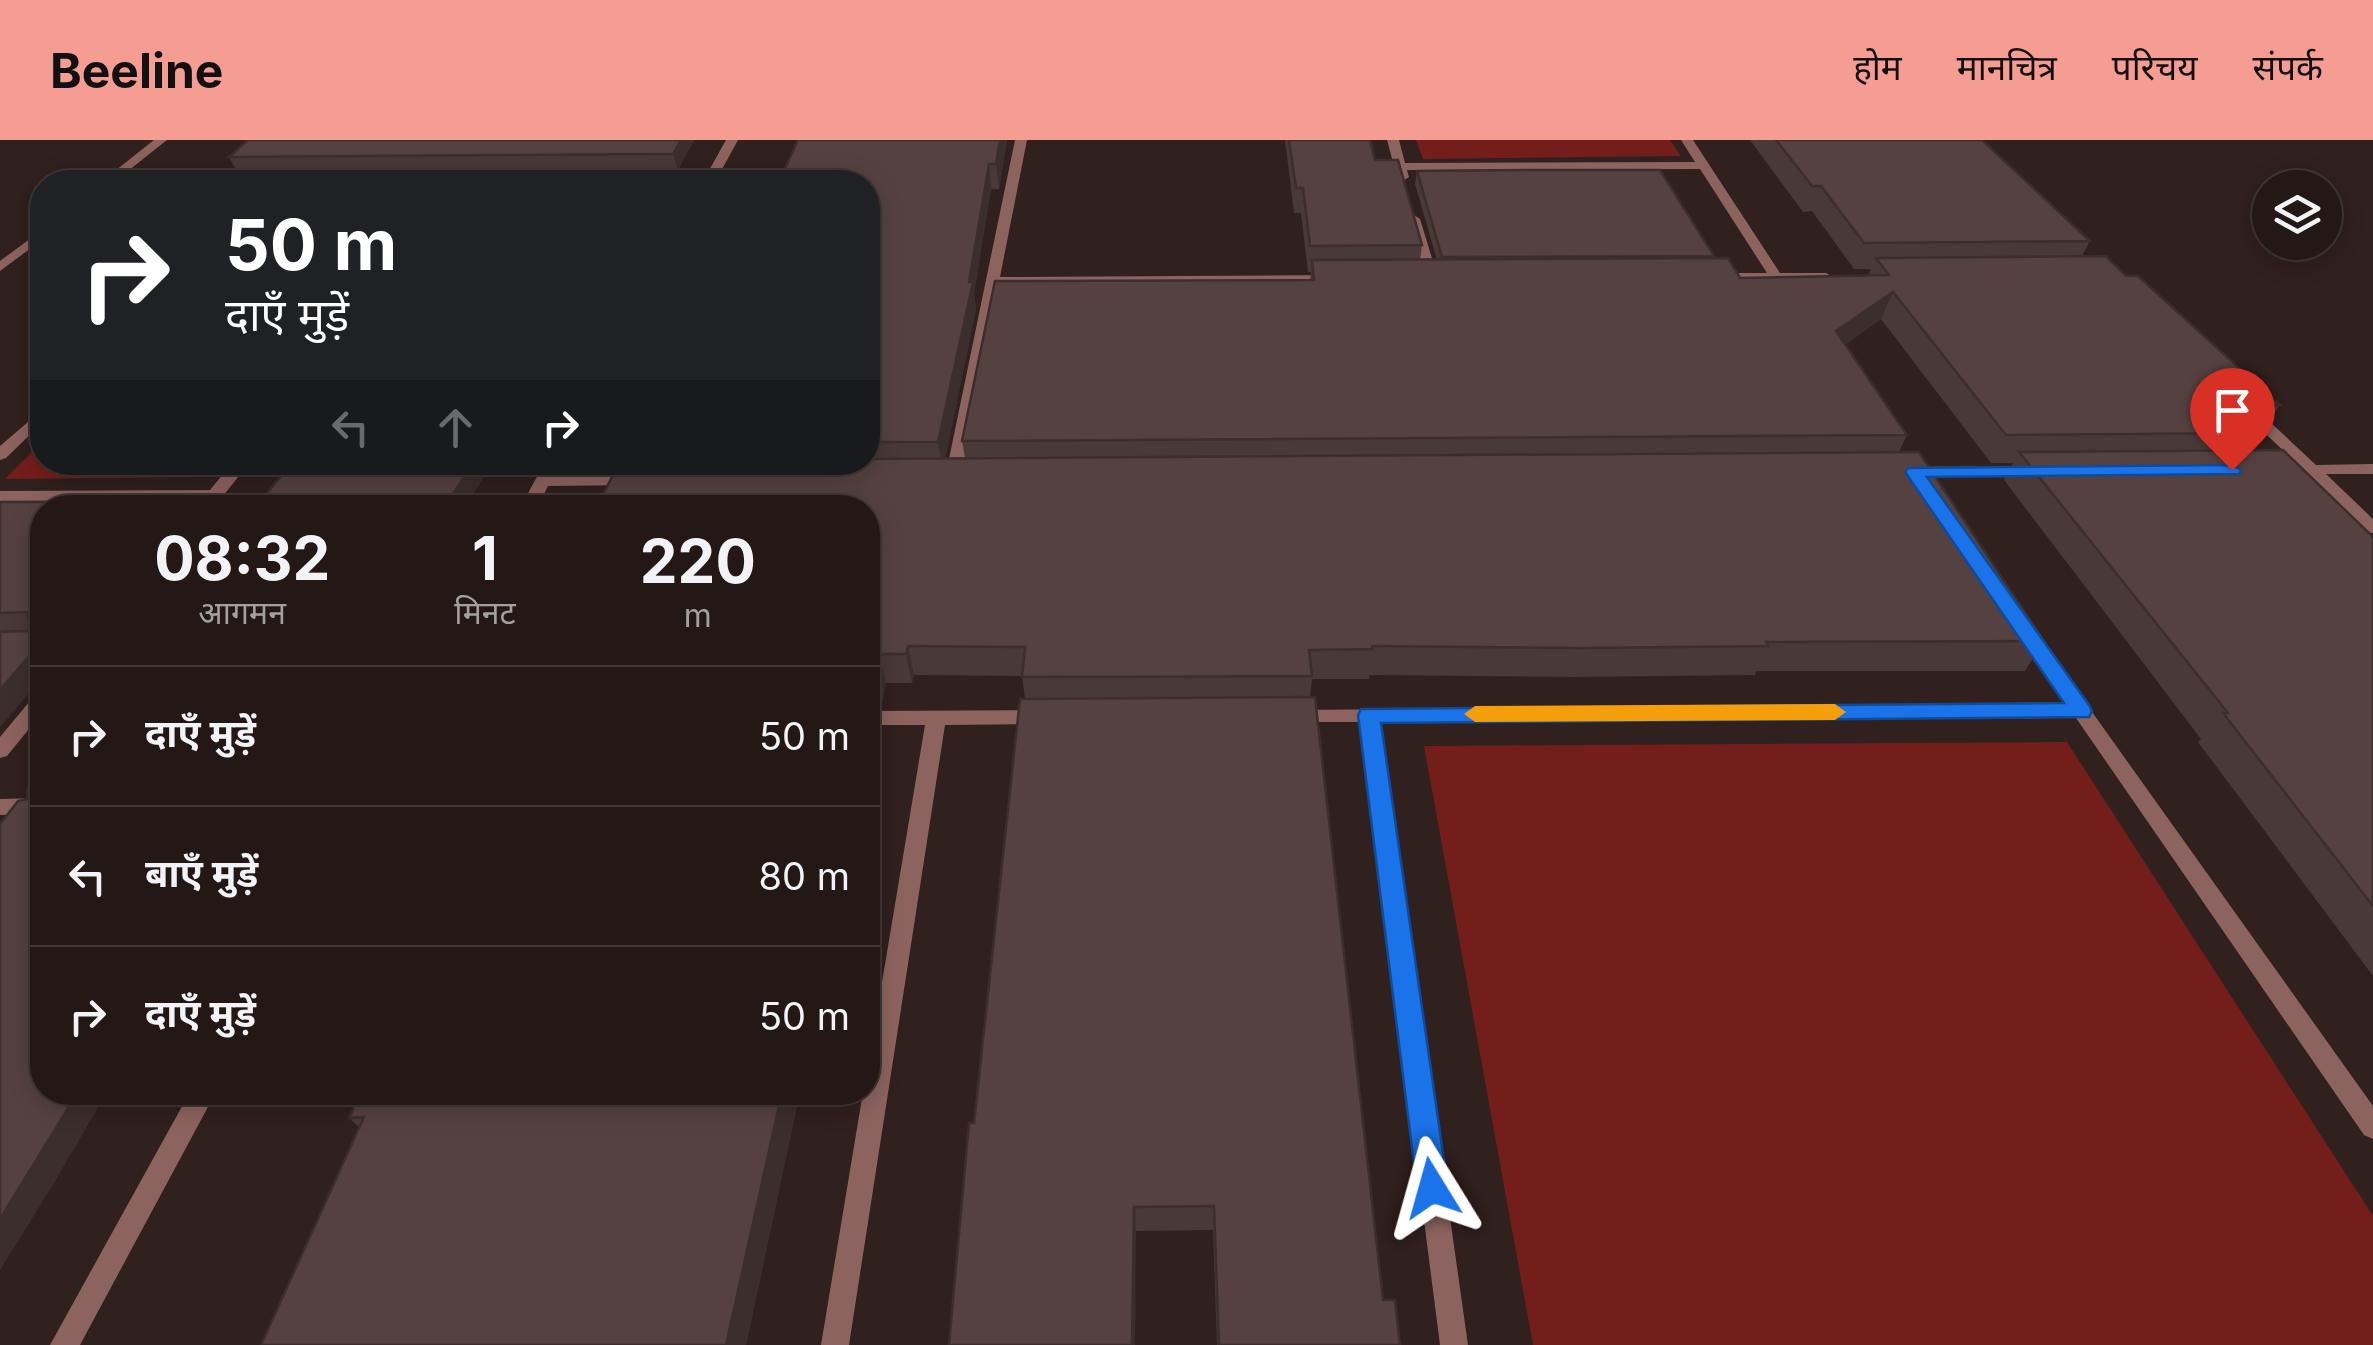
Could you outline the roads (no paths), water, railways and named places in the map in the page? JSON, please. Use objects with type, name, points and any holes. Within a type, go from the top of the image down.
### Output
[{"type":"street","points":[[122,170],[161,140]]},
{"type":"street","points":[[716,170],[732,140]]},
{"type":"street","points":[[953,478],[1022,140]]},
{"type":"street","points":[[1393,140],[1405,186]]},
{"type":"street","points":[[1687,140],[1776,277]]},
{"type":"street","points":[[1400,168],[1704,164]]},
{"type":"street","points":[[1410,204],[1430,278]]},
{"type":"street","points":[[0,267],[30,243]]},
{"type":"street","points":[[1700,277],[1835,276]]},
{"type":"street","points":[[1411,278],[1450,278]]},
{"type":"street","points":[[993,281],[1351,279]]},
{"type":"street","points":[[2231,392],[2373,528]]},
{"type":"street","points":[[0,455],[30,426]]},
{"type":"street","points":[[2252,470],[2373,469]]},
{"type":"street","points":[[1911,477],[2053,471]]},
{"type":"street","points":[[215,495],[231,475]]},
{"type":"street","points":[[535,495],[546,475]]},
{"type":"street","points":[[933,478],[972,478]]},
{"type":"street","points":[[543,481],[660,480]]},
{"type":"street","points":[[0,496],[30,497]]},
{"type":"street","points":[[2014,616],[2373,1127]]},
{"type":"street","points":[[1270,716],[2081,711]]},
{"type":"street","points":[[0,751],[30,715]]},
{"type":"street","points":[[1369,715],[1454,1345]]},
{"type":"street","points":[[880,718],[1074,716]]},
{"type":"street","points":[[880,1065],[936,717]]},
{"type":"street","points":[[0,806],[30,806]]},
{"type":"street","points":[[64,1345],[197,1105]]},
{"type":"street","points":[[835,1345],[874,1105]]}]
